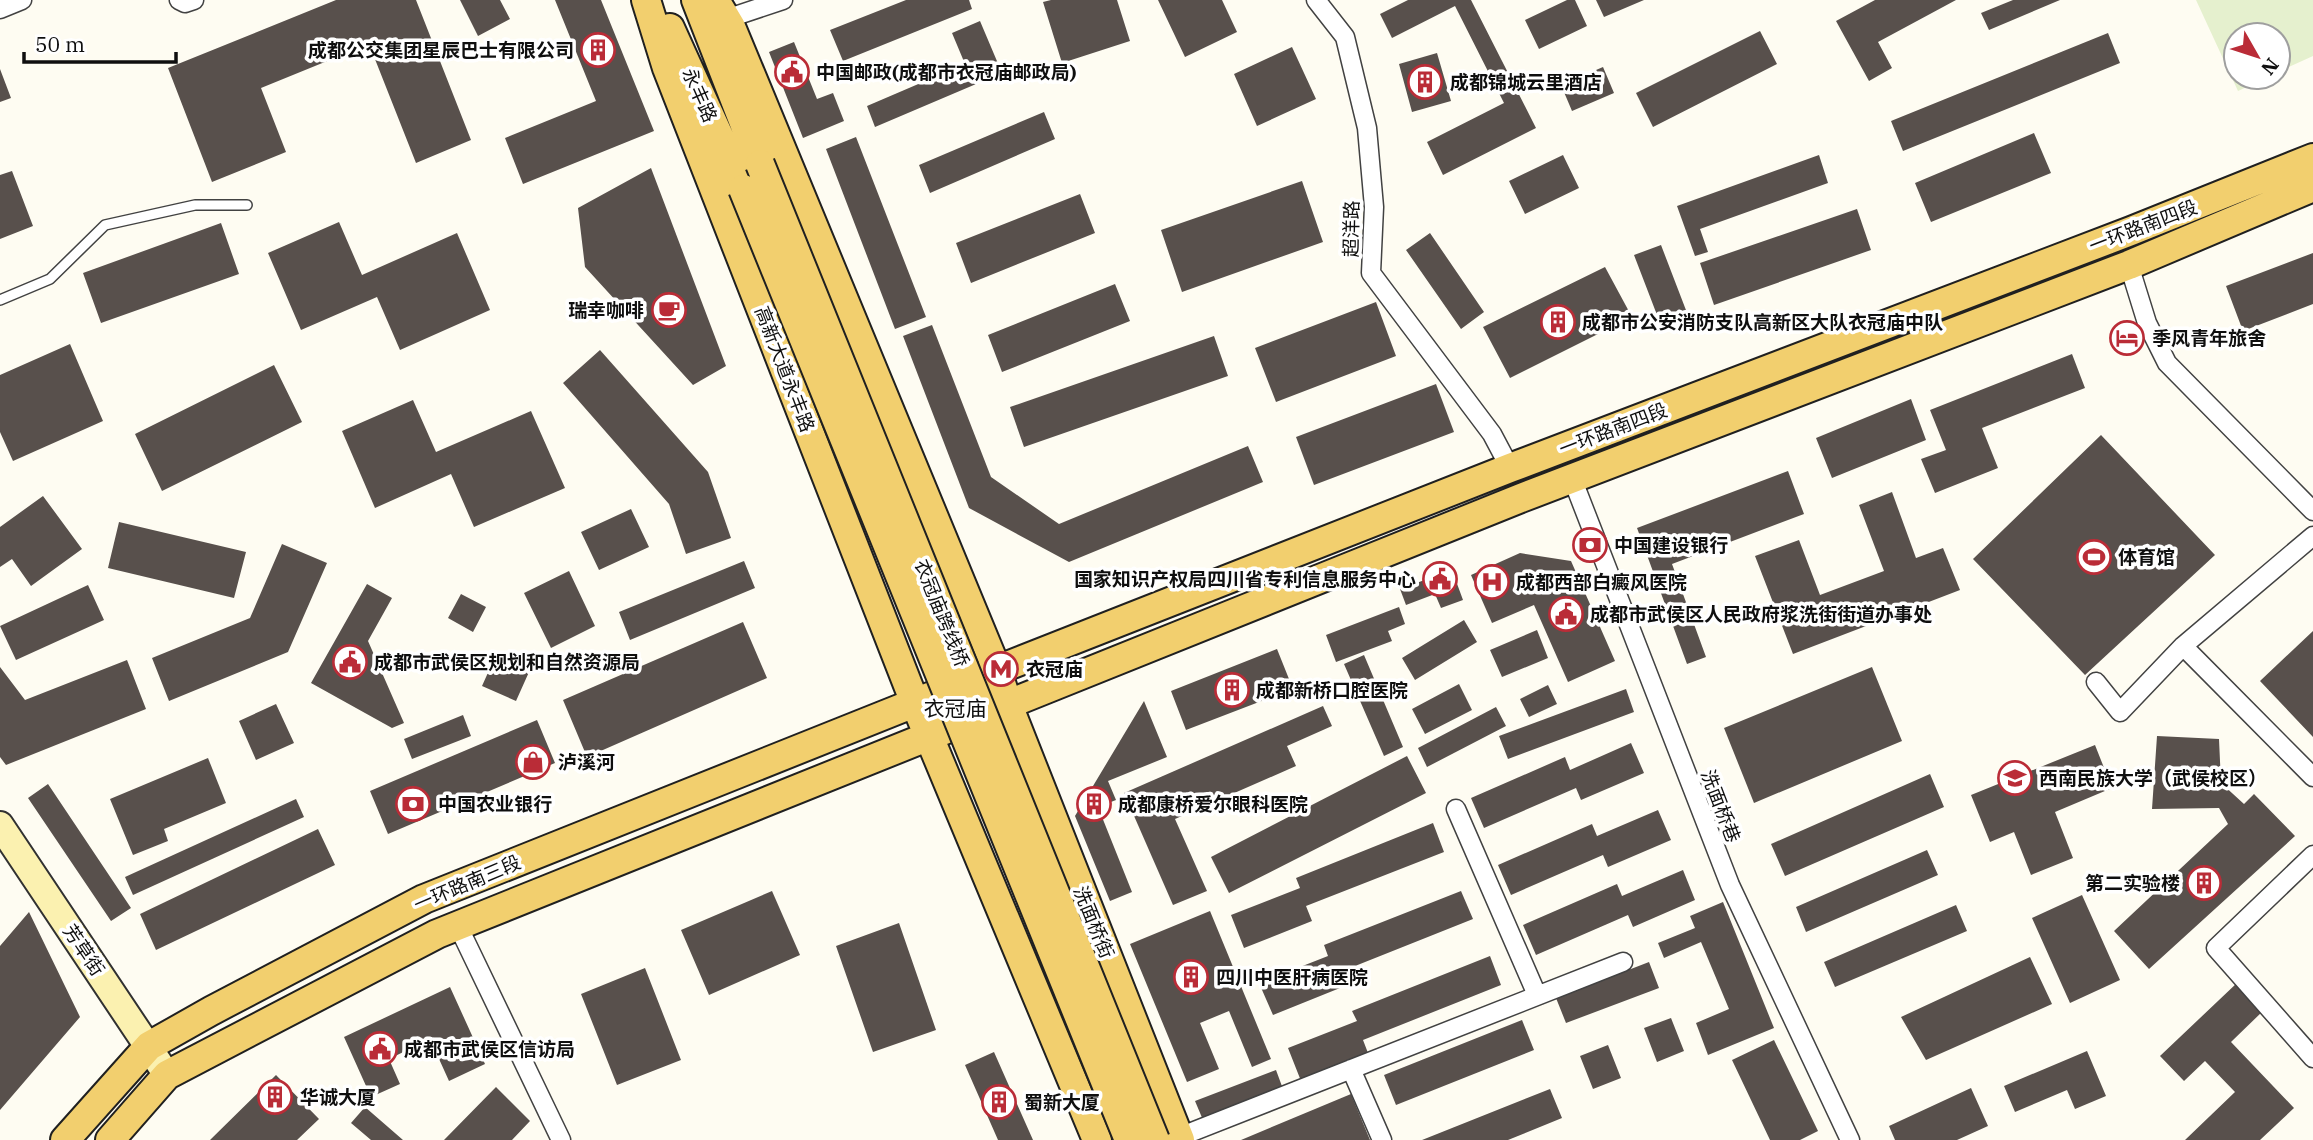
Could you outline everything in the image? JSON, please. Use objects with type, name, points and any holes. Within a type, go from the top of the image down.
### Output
[{"type":"main road","name":"高新大道永丰路","points":[[646,0],[667,68],[929,736]]},
{"type":"main road","name":"永丰路","points":[[658,0],[743,189]]},
{"type":"main road","name":"永丰路","points":[[696,0],[760,164]]},
{"type":"main road","points":[[721,10],[997,670],[1008,705]]},
{"type":"main road","name":"一环路南四段","points":[[915,703],[1510,468],[2131,231],[2313,158]]},
{"type":"main road","name":"衣冠庙跨线桥","points":[[760,164],[1171,1139]]},
{"type":"main road","name":"一环路南四段","points":[[929,736],[1572,478],[2129,265],[2313,187]]},
{"type":"main road","name":"衣冠庙跨线桥","points":[[743,189],[1129,1140]]},
{"type":"main road","name":"一环路南三段","points":[[65,1140],[149,1046],[211,1010],[424,899],[915,703]]},
{"type":"main road","name":"洗面桥街","points":[[1008,705],[1171,1139]]},
{"type":"main road","name":"一环路南三段","points":[[110,1140],[167,1075],[437,934],[929,736]]},
{"type":"main road","points":[[929,736],[1097,1140]]},
{"type":"street","points":[[0,9],[22,0]]},
{"type":"street","points":[[179,0],[186,3],[194,0]]},
{"type":"street","points":[[721,10],[783,0]]},
{"type":"street","name":"超洋路","points":[[1316,0],[1345,37],[1367,128],[1374,207],[1371,273],[1492,434],[1510,468]]},
{"type":"street","points":[[2129,265],[2147,323],[2168,363],[2313,511]]},
{"type":"street","name":"洗面桥巷","points":[[1572,478],[1730,885],[1850,1140]]},
{"type":"street","points":[[2096,682],[2120,712],[2183,646],[2313,537]]},
{"type":"street","points":[[2183,646],[2313,777]]},
{"type":"street","points":[[1456,809],[1537,995]]},
{"type":"street","name":"芳草街","points":[[0,825],[167,1075]]},
{"type":"street","points":[[2313,855],[2216,948],[2313,1058]]},
{"type":"street","points":[[460,930],[561,1140]]},
{"type":"street","points":[[1171,1139],[1623,962]]},
{"type":"street","points":[[1351,1069],[1382,1140]]},
{"type":"lane","points":[[0,300],[50,279],[105,225],[195,205],[247,205]]},
{"type":"green space","points":[[2196,0],[2313,0],[2313,56],[2292,66],[2292,21],[2222,21],[2222,56]]},
{"type":"building","points":[[336,0],[416,0],[471,140],[416,163],[369,44],[261,88],[286,152],[212,182],[168,68]]},
{"type":"building","points":[[460,0],[500,0],[510,19],[478,36]]},
{"type":"building","name":"成都公交集团星辰巴士有限公司","points":[[555,0],[601,0],[654,131],[523,184],[505,138],[596,101]]},
{"type":"building","points":[[906,0],[969,0],[972,9],[843,61],[830,30]]},
{"type":"building","points":[[1117,0],[1130,41],[1062,63],[1043,2]]},
{"type":"building","points":[[1158,0],[1222,0],[1237,32],[1185,57]]},
{"type":"building","points":[[1408,0],[1471,0],[1536,128],[1443,175],[1427,142],[1504,103],[1455,6],[1392,38],[1380,14]]},
{"type":"building","points":[[1567,0],[1575,0],[1587,26],[1539,49],[1525,20]]},
{"type":"building","points":[[1596,0],[1644,0],[1604,17]]},
{"type":"building","points":[[1875,0],[1956,0],[1878,42],[1892,68],[1869,81],[1836,21]]},
{"type":"building","points":[[2013,0],[2060,0],[1989,30],[1981,13]]},
{"type":"building","points":[[980,21],[1002,73],[875,127],[867,106],[965,64],[952,33]]},
{"type":"building","points":[[1760,31],[1777,64],[1653,127],[1636,93]]},
{"type":"building","points":[[2108,33],[2120,63],[1903,151],[1891,121]]},
{"type":"building","name":"中国邮政(成都市衣冠庙邮政局)","points":[[794,42],[817,99],[833,93],[844,121],[803,138],[769,52]]},
{"type":"building","points":[[1292,47],[1316,99],[1257,126],[1234,74]]},
{"type":"building","name":"成都锦城云里酒店","points":[[1437,53],[1451,101],[1412,112],[1399,64]]},
{"type":"building","points":[[1603,67],[1614,93],[1572,111],[1561,85]]},
{"type":"building","points":[[0,69],[11,98],[0,102]]},
{"type":"building","points":[[1044,112],[1055,139],[930,193],[919,165]]},
{"type":"building","points":[[2034,133],[2051,173],[1931,222],[1915,183]]},
{"type":"building","points":[[856,137],[926,317],[895,329],[826,149]]},
{"type":"building","points":[[1563,155],[1579,188],[1525,214],[1509,181]]},
{"type":"building","points":[[1819,155],[1828,183],[1700,229],[1708,252],[1695,256],[1677,206]]},
{"type":"building","points":[[651,168],[726,366],[693,385],[585,267],[578,208]]},
{"type":"building","points":[[12,171],[33,226],[0,239],[0,175]]},
{"type":"building","points":[[1302,181],[1323,242],[1182,292],[1161,230]]},
{"type":"building","points":[[1080,194],[1095,233],[971,283],[956,243]]},
{"type":"building","points":[[1857,209],[1871,250],[1714,305],[1700,263]]},
{"type":"building","points":[[339,222],[362,275],[457,233],[490,310],[400,350],[377,297],[301,330],[268,253]]},
{"type":"building","points":[[221,223],[239,274],[101,323],[83,273]]},
{"type":"building","points":[[1430,233],[1484,312],[1461,329],[1406,250]]},
{"type":"building","points":[[1661,245],[1689,318],[1662,328],[1634,255]]},
{"type":"building","points":[[2313,253],[2313,304],[2243,331],[2226,286]]},
{"type":"building","name":"成都市公安消防支队高新区大队衣冠庙中队","points":[[1605,267],[1632,317],[1510,378],[1483,327]]},
{"type":"building","points":[[1115,284],[1130,321],[1002,372],[988,335]]},
{"type":"building","points":[[1376,302],[1396,356],[1276,402],[1255,348]]},
{"type":"building","points":[[932,325],[991,477],[1059,524],[1248,446],[1263,482],[1069,562],[969,508],[903,336]]},
{"type":"building","points":[[1214,336],[1228,376],[1024,447],[1010,407]]},
{"type":"building","points":[[70,344],[103,421],[13,461],[0,432],[0,375]]},
{"type":"building","points":[[600,350],[708,472],[731,538],[686,554],[669,504],[563,383]]},
{"type":"building","points":[[2072,354],[2085,388],[1982,428],[1998,468],[1935,493],[1921,459],[1946,450],[1930,410]]},
{"type":"building","points":[[274,365],[302,422],[162,491],[135,434]]},
{"type":"building","points":[[1436,384],[1454,432],[1314,485],[1296,437]]},
{"type":"building","points":[[1911,399],[1926,440],[1832,478],[1816,438]]},
{"type":"building","points":[[413,400],[436,452],[531,411],[565,488],[474,527],[451,474],[375,508],[342,431]]},
{"type":"building","name":"体育馆","points":[[2101,435],[2215,555],[2085,675],[1973,559]]},
{"type":"building","points":[[1788,471],[1804,514],[1672,564],[1706,657],[1687,664],[1637,528]]},
{"type":"building","points":[[1892,492],[1916,558],[1943,548],[1960,590],[1793,654],[1755,556],[1799,540],[1820,595],[1884,571],[1859,505]]},
{"type":"building","points":[[43,496],[82,549],[31,586],[12,559],[0,567],[0,527]]},
{"type":"building","points":[[631,509],[649,547],[599,570],[581,532]]},
{"type":"building","points":[[119,522],[246,552],[234,598],[108,568]]},
{"type":"building","points":[[282,544],[327,563],[288,652],[169,701],[152,658],[250,618]]},
{"type":"building","name":"成都市武侯区人民政府浆洗街街道办事处","points":[[1520,553],[1571,561],[1615,661],[1568,682],[1534,605],[1492,623],[1471,575]]},
{"type":"building","points":[[744,561],[755,588],[630,640],[619,612]]},
{"type":"building","name":"国家知识产权局四川省专利信息服务中心","points":[[1452,570],[1463,600],[1441,608],[1435,594],[1406,605],[1400,589]]},
{"type":"building","points":[[569,571],[595,626],[551,648],[524,593]]},
{"type":"building","name":"成都市武侯区规划和自然资源局","points":[[367,584],[392,598],[368,641],[404,723],[392,728],[311,683]]},
{"type":"building","points":[[88,585],[104,620],[16,660],[0,626]]},
{"type":"building","points":[[461,594],[486,607],[473,632],[448,618]]},
{"type":"building","points":[[1399,607],[1405,624],[1388,631],[1392,641],[1336,662],[1326,635]]},
{"type":"building","points":[[1464,620],[1477,642],[1415,680],[1402,658]]},
{"type":"building","points":[[743,622],[767,678],[587,757],[563,700]]},
{"type":"building","points":[[1537,630],[1548,658],[1502,677],[1490,650]]},
{"type":"building","points":[[2313,631],[2313,737],[2260,681]]},
{"type":"building","name":"成都新桥口腔医院","points":[[1277,649],[1293,689],[1186,730],[1171,691]]},
{"type":"building","points":[[1364,655],[1403,747],[1384,756],[1344,664]]},
{"type":"building","points":[[495,657],[529,672],[516,701],[482,686]]},
{"type":"building","points":[[127,660],[146,709],[6,765],[0,757],[0,667],[25,700]]},
{"type":"building","points":[[1872,667],[1902,741],[1754,803],[1724,728]]},
{"type":"building","points":[[1459,684],[1472,710],[1425,734],[1412,709]]},
{"type":"building","points":[[1548,685],[1557,704],[1529,717],[1520,699]]},
{"type":"building","points":[[1626,689],[1634,712],[1508,759],[1499,736]]},
{"type":"building","name":"成都康桥爱尔眼科医院","points":[[1144,701],[1167,757],[1108,781],[1116,800],[1098,807],[1132,892],[1110,901],[1075,816]]},
{"type":"building","points":[[276,704],[294,743],[256,760],[239,721]]},
{"type":"building","points":[[1323,706],[1332,726],[1287,746],[1296,766],[1175,819],[1207,891],[1173,905],[1124,793]]},
{"type":"building","points":[[1496,707],[1506,726],[1427,767],[1418,748]]},
{"type":"building","points":[[463,715],[471,736],[412,759],[404,739]]},
{"type":"building","points":[[537,720],[555,763],[388,834],[370,791]]},
{"type":"building","name":"第二实验楼","points":[[2157,736],[2219,739],[2221,783],[2244,804],[2254,794],[2295,836],[2149,969],[2114,931],[2228,824],[2219,808],[2152,809]]},
{"type":"building","points":[[1631,743],[1644,773],[1581,800],[1576,788],[1484,828],[1471,798],[1565,757],[1570,770]]},
{"type":"building","points":[[2095,745],[2112,788],[2055,812],[2073,858],[2031,875],[2014,832],[1990,842],[1971,795]]},
{"type":"building","points":[[1407,756],[1426,793],[1229,893],[1211,857]]},
{"type":"building","points":[[208,758],[226,803],[164,829],[168,841],[133,855],[110,799]]},
{"type":"building","points":[[1930,774],[1944,807],[1785,876],[1771,844]]},
{"type":"building","points":[[48,784],[131,908],[111,921],[28,798]]},
{"type":"building","points":[[296,799],[304,817],[133,895],[125,877]]},
{"type":"building","points":[[1658,810],[1671,840],[1608,867],[1603,855],[1511,895],[1498,865],[1592,824],[1597,836]]},
{"type":"building","points":[[1433,823],[1444,852],[1306,906],[1312,921],[1244,948],[1231,915],[1300,888],[1296,878]]},
{"type":"building","points":[[318,829],[335,865],[156,950],[140,914]]},
{"type":"building","points":[[1927,850],[1938,875],[1806,932],[1796,907]]},
{"type":"building","points":[[1683,870],[1695,900],[1633,927],[1628,915],[1536,955],[1523,925],[1617,884],[1622,896]]},
{"type":"building","points":[[772,891],[800,955],[709,995],[681,930]]},
{"type":"building","points":[[1461,891],[1473,919],[1335,974],[1340,988],[1273,1015],[1259,983],[1328,956],[1324,945]]},
{"type":"building","points":[[2082,895],[2120,980],[2070,1003],[2032,918]]},
{"type":"building","points":[[1723,902],[1774,1028],[1708,1055],[1696,1023],[1729,1009],[1701,942],[1664,958],[1658,943],[1695,928],[1690,916]]},
{"type":"building","points":[[1956,905],[1967,931],[1835,987],[1824,962]]},
{"type":"building","name":"四川中医肝病医院","points":[[1210,911],[1271,1059],[1252,1067],[1229,1011],[1200,1023],[1219,1069],[1187,1082],[1130,944]]},
{"type":"building","points":[[29,912],[80,1017],[0,1110],[0,946]]},
{"type":"building","points":[[899,923],[936,1030],[873,1052],[836,946]]},
{"type":"building","points":[[1490,956],[1501,985],[1363,1040],[1368,1053],[1301,1081],[1288,1048],[1357,1021],[1352,1011]]},
{"type":"building","points":[[2030,957],[2052,1004],[1926,1060],[1901,1017]]},
{"type":"building","points":[[1649,962],[1659,988],[1566,1023],[1556,998]]},
{"type":"building","points":[[645,968],[681,1060],[617,1085],[581,994]]},
{"type":"building","points":[[2238,982],[2264,1010],[2231,1042],[2294,1108],[2260,1140],[2185,1140],[2235,1092],[2205,1061],[2184,1081],[2160,1056]]},
{"type":"building","name":"成都市武侯区信访局","points":[[450,987],[485,1064],[449,1081],[430,1039],[389,1059],[400,1084],[371,1097],[344,1037]]},
{"type":"building","points":[[1671,1018],[1684,1051],[1657,1062],[1644,1028]]},
{"type":"building","points":[[1522,1020],[1534,1050],[1396,1105],[1384,1075]]},
{"type":"building","points":[[1774,1040],[1818,1131],[1800,1140],[1770,1140],[1732,1060]]},
{"type":"building","points":[[1608,1045],[1621,1078],[1593,1089],[1580,1056]]},
{"type":"building","points":[[2087,1051],[2106,1096],[2075,1109],[2067,1090],[2015,1112],[2004,1086]]},
{"type":"building","name":"蜀新大厦","points":[[994,1052],[1033,1140],[998,1140],[965,1065]]},
{"type":"building","points":[[1276,1070],[1283,1089],[1203,1120],[1195,1101]]},
{"type":"building","name":"华诚大厦","points":[[276,1075],[319,1119],[297,1140],[210,1140]]},
{"type":"building","points":[[496,1087],[530,1121],[512,1140],[444,1140]]},
{"type":"building","points":[[1971,1088],[1988,1126],[1957,1140],[1895,1140],[1889,1126]]},
{"type":"building","points":[[1550,1089],[1562,1118],[1508,1140],[1422,1140]]},
{"type":"building","points":[[1351,1094],[1370,1140],[1241,1140]]},
{"type":"building","points":[[365,1107],[403,1140],[371,1140],[351,1123]]},
{"type":"place","name":"成都公交集团星辰巴士有限公司","points":[[598,50]]},
{"type":"place","name":"中国邮政(成都市衣冠庙邮政局)","points":[[792,72]]},
{"type":"place","name":"成都锦城云里酒店","points":[[1425,82]]},
{"type":"place","name":"瑞幸咖啡","points":[[669,310]]},
{"type":"place","name":"成都市公安消防支队高新区大队衣冠庙中队","points":[[1558,322]]},
{"type":"place","name":"季风青年旅舍","points":[[2127,338]]},
{"type":"place","name":"中国建设银行","points":[[1590,545]]},
{"type":"place","name":"体育馆","points":[[2094,557]]},
{"type":"place","name":"国家知识产权局四川省专利信息服务中心","points":[[1440,579]]},
{"type":"place","name":"成都西部白癜风医院","points":[[1492,582]]},
{"type":"place","name":"成都市武侯区人民政府浆洗街街道办事处","points":[[1566,614]]},
{"type":"place","name":"成都市武侯区规划和自然资源局","points":[[350,662]]},
{"type":"place","name":"衣冠庙","points":[[1001,669]]},
{"type":"place","name":"成都新桥口腔医院","points":[[1232,690]]},
{"type":"place","name":"泸溪河","points":[[533,762]]},
{"type":"place","name":"西南民族大学（武侯校区）","points":[[2015,778]]},
{"type":"place","name":"中国农业银行","points":[[413,804]]},
{"type":"place","name":"成都康桥爱尔眼科医院","points":[[1094,804]]},
{"type":"place","name":"第二实验楼","points":[[2204,883]]},
{"type":"place","name":"四川中医肝病医院","points":[[1191,977]]},
{"type":"place","name":"成都市武侯区信访局","points":[[380,1049]]},
{"type":"place","name":"华诚大厦","points":[[275,1097]]},
{"type":"place","name":"蜀新大厦","points":[[999,1102]]},
{"type":"district","name":"衣冠庙","points":[[955,708]]}]
